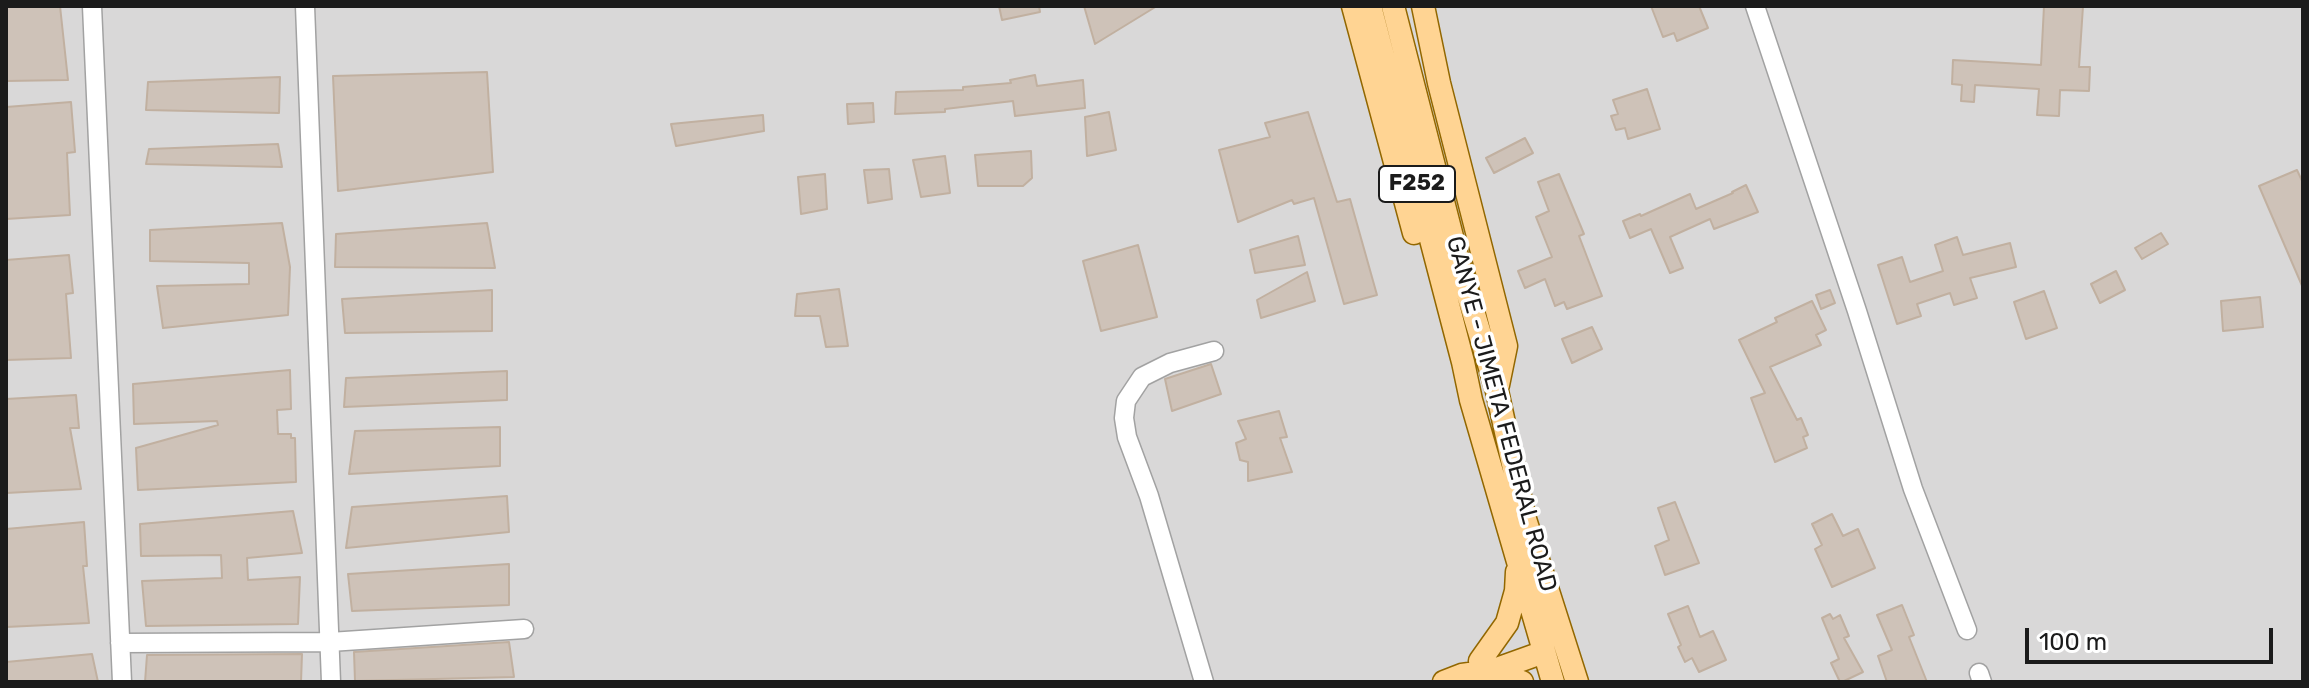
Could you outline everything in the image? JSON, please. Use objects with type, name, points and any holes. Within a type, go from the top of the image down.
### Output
[{"type":"main road","points":[[1353,6],[1447,351],[1471,400]]},
{"type":"main road","name":"GANYE - JIMETA FEDERAL ROAD","points":[[1370,6],[1471,400],[1553,682]]},
{"type":"main road","name":"GANYE - JIMETA FEDERAL ROAD","points":[[1393,6],[1459,264],[1497,391],[1525,519],[1577,682]]},
{"type":"main road","points":[[1423,6],[1439,83],[1506,346],[1497,391]]},
{"type":"main road","points":[[1486,666],[1507,623],[1516,591],[1517,563]]},
{"type":"main road","points":[[1453,679],[1542,646]]},
{"type":"main road","points":[[1486,666],[1522,682]]},
{"type":"street","points":[[92,6],[122,682]]},
{"type":"street","points":[[305,6],[331,682]]},
{"type":"street","points":[[1755,6],[1913,489],[1967,630]]},
{"type":"street","points":[[1204,682],[1149,496],[1127,437],[1124,418],[1126,401],[1142,377],[1170,363],[1214,351]]},
{"type":"street","points":[[120,643],[330,642],[524,629]]},
{"type":"shaded area","points":[[6,6],[2303,6],[2303,682],[6,682]]},
{"type":"building","points":[[6,6],[60,6],[68,80],[6,81]]},
{"type":"building","points":[[999,6],[1039,6],[1040,12],[1002,20]]},
{"type":"building","points":[[1084,6],[1157,6],[1095,44]]},
{"type":"building","points":[[1651,6],[1699,6],[1708,28],[1677,41],[1674,33],[1663,37]]},
{"type":"building","points":[[2044,6],[2083,6],[2079,67],[2090,67],[2089,91],[2060,90],[2059,116],[2037,115],[2039,89],[1975,85],[1974,102],[1961,101],[1962,85],[1952,84],[1953,60],[2041,65]]},
{"type":"building","points":[[487,72],[493,172],[338,191],[333,76]]},
{"type":"building","points":[[1035,75],[1037,86],[1083,80],[1085,108],[1015,116],[1013,101],[945,109],[945,112],[895,114],[896,92],[963,90],[963,87],[1011,83],[1010,80]]},
{"type":"building","points":[[280,77],[279,113],[146,110],[148,82]]},
{"type":"building","points":[[1647,89],[1660,129],[1628,139],[1625,128],[1616,130],[1611,116],[1618,114],[1613,100]]},
{"type":"building","points":[[71,102],[75,152],[67,153],[70,215],[6,219],[6,107]]},
{"type":"building","points":[[873,103],[874,122],[848,124],[847,104]]},
{"type":"building","points":[[1109,112],[1116,150],[1087,156],[1085,117]]},
{"type":"building","points":[[1308,112],[1337,202],[1350,199],[1377,295],[1344,304],[1314,198],[1294,204],[1292,200],[1238,222],[1219,150],[1270,137],[1265,123]]},
{"type":"building","points":[[763,115],[764,131],[676,146],[671,124]]},
{"type":"building","points":[[1525,138],[1533,153],[1494,173],[1486,158]]},
{"type":"building","points":[[278,144],[282,167],[146,164],[149,149]]},
{"type":"building","points":[[1031,151],[1032,178],[1023,186],[978,186],[975,155]]},
{"type":"building","points":[[945,156],[950,193],[921,197],[913,160]]},
{"type":"building","points":[[889,169],[892,199],[868,203],[864,170]]},
{"type":"building","points":[[2297,170],[2303,183],[2303,288],[2259,186]]},
{"type":"building","points":[[825,174],[827,209],[801,214],[798,177]]},
{"type":"building","points":[[1559,174],[1584,234],[1579,236],[1602,296],[1567,309],[1564,302],[1555,306],[1545,279],[1525,288],[1518,271],[1552,257],[1536,217],[1549,211],[1538,182]]},
{"type":"building","points":[[1746,185],[1758,212],[1714,229],[1710,219],[1670,237],[1683,268],[1670,273],[1651,229],[1630,238],[1623,221],[1690,194],[1696,209]]},
{"type":"building","points":[[282,223],[290,267],[288,315],[163,328],[157,286],[249,284],[249,263],[150,261],[150,230]]},
{"type":"building","points":[[487,223],[495,268],[335,267],[336,234]]},
{"type":"building","points":[[2161,233],[2168,244],[2142,259],[2135,248]]},
{"type":"building","points":[[1298,236],[1305,265],[1255,273],[1250,250]]},
{"type":"building","points":[[1957,237],[1963,255],[2010,243],[2016,267],[1970,278],[1977,298],[1954,305],[1950,293],[1917,304],[1921,316],[1897,324],[1878,265],[1902,257],[1910,282],[1943,271],[1935,245]]},
{"type":"building","points":[[1138,245],[1157,317],[1101,331],[1083,261]]},
{"type":"building","points":[[69,255],[73,293],[66,294],[71,358],[6,360],[6,260]]},
{"type":"building","points":[[2116,271],[2125,290],[2100,303],[2091,284]]},
{"type":"building","points":[[1307,272],[1315,301],[1261,318],[1257,300]]},
{"type":"building","points":[[839,289],[848,346],[826,347],[820,316],[795,316],[797,294]]},
{"type":"building","points":[[492,290],[492,331],[345,333],[342,299]]},
{"type":"building","points":[[1830,290],[1835,303],[1821,309],[1816,295]]},
{"type":"building","points":[[2044,291],[2057,328],[2026,339],[2014,302]]},
{"type":"building","points":[[2260,297],[2263,327],[2223,331],[2221,301]]},
{"type":"building","points":[[1812,301],[1826,330],[1816,335],[1821,345],[1770,367],[1797,420],[1801,418],[1808,435],[1803,437],[1807,448],[1775,462],[1751,398],[1765,393],[1739,340],[1777,322],[1775,318]]},
{"type":"building","points":[[1592,327],[1602,349],[1572,363],[1562,339]]},
{"type":"building","points":[[1211,364],[1221,394],[1172,411],[1165,379]]},
{"type":"building","points":[[290,370],[291,409],[277,410],[278,434],[291,434],[291,438],[295,438],[296,482],[138,490],[136,448],[218,425],[217,421],[134,424],[133,384]]},
{"type":"building","points":[[507,371],[507,400],[344,407],[346,378]]},
{"type":"building","points":[[76,395],[79,428],[70,428],[81,489],[6,493],[6,399]]},
{"type":"building","points":[[1279,411],[1287,437],[1280,438],[1292,472],[1248,481],[1248,462],[1240,460],[1236,443],[1246,439],[1238,421]]},
{"type":"building","points":[[500,427],[500,466],[349,474],[355,431]]},
{"type":"building","points":[[507,496],[509,532],[346,548],[352,507]]},
{"type":"building","points":[[1675,502],[1699,563],[1665,575],[1655,546],[1669,540],[1658,508]]},
{"type":"building","points":[[293,511],[302,553],[247,558],[248,580],[300,577],[298,624],[146,626],[142,581],[222,578],[221,555],[141,556],[140,524]]},
{"type":"building","points":[[1832,514],[1843,536],[1858,529],[1875,568],[1832,587],[1815,549],[1822,545],[1812,524]]},
{"type":"building","points":[[84,522],[87,566],[83,566],[89,623],[6,627],[6,529]]},
{"type":"building","points":[[509,564],[509,605],[352,611],[348,574]]},
{"type":"building","points":[[1902,605],[1914,635],[1909,637],[1927,682],[1887,682],[1878,656],[1892,650],[1877,615]]},
{"type":"building","points":[[1688,606],[1700,637],[1713,631],[1726,660],[1699,672],[1692,658],[1685,662],[1668,614]]},
{"type":"building","points":[[1830,614],[1833,619],[1840,615],[1849,636],[1844,638],[1863,672],[1842,682],[1831,663],[1839,659],[1822,618]]},
{"type":"building","points":[[509,642],[514,677],[355,681],[354,652]]},
{"type":"building","points":[[92,654],[98,682],[6,682],[6,662]]},
{"type":"building","points":[[302,654],[301,682],[145,682],[147,655]]}]
